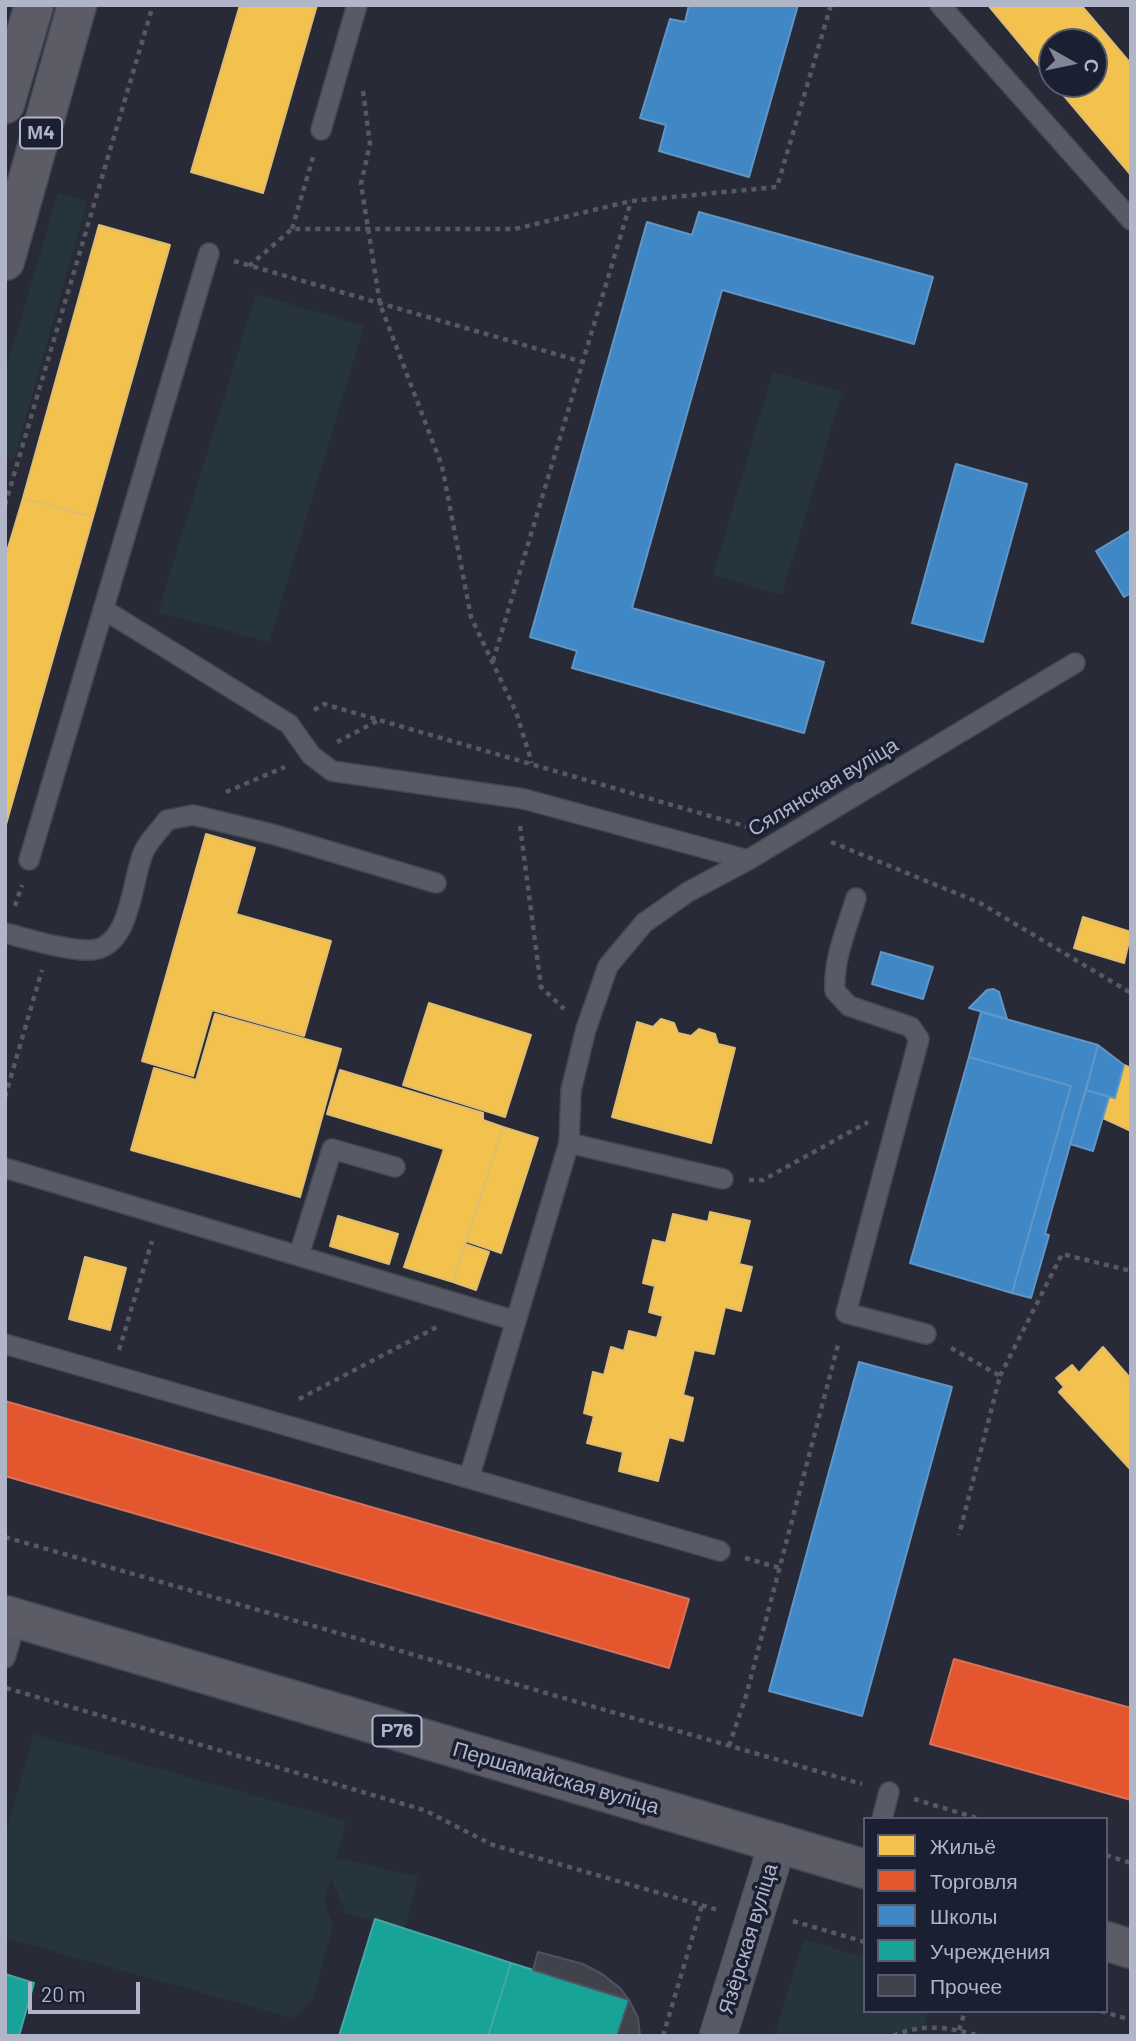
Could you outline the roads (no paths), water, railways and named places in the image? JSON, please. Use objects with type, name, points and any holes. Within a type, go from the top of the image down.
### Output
[{"type":"main road","name":"М4","points":[[5,104],[34,5]]},
{"type":"main road","name":"М4","points":[[5,261],[77,5]]},
{"type":"main road","name":"Першамайская вуліца","points":[[11,1617],[863,1868]]},
{"type":"main road","points":[[1108,1942],[1131,1949]]},
{"type":"street","name":"Язёрская вуліца","points":[[718,2036],[778,1842]]},
{"type":"lane","points":[[321,130],[357,5]]},
{"type":"lane","points":[[940,5],[1131,220]]},
{"type":"lane","points":[[29,860],[209,253]]},
{"type":"lane","points":[[103,609],[289,724],[311,755],[332,771],[524,799],[748,860]]},
{"type":"lane","name":"Сялянская вуліца","points":[[569,1143],[571,1090],[586,1029],[608,966],[645,923],[688,892],[748,860],[1075,663]]},
{"type":"lane","points":[[6,933],[50,944],[91,950],[108,945],[125,922],[144,850],[167,820],[192,815],[272,834],[436,883]]},
{"type":"lane","points":[[856,898],[837,957],[835,991],[849,1006],[911,1027],[919,1039],[846,1313],[926,1334]]},
{"type":"lane","points":[[469,1478],[569,1143],[723,1180]]},
{"type":"lane","points":[[299,1255],[332,1149],[395,1167]]},
{"type":"lane","points":[[5,1168],[516,1321]]},
{"type":"lane","points":[[5,1344],[720,1552]]},
{"type":"lane","points":[[5,1658],[11,1617]]},
{"type":"lane","points":[[883,1817],[889,1792]]}]
